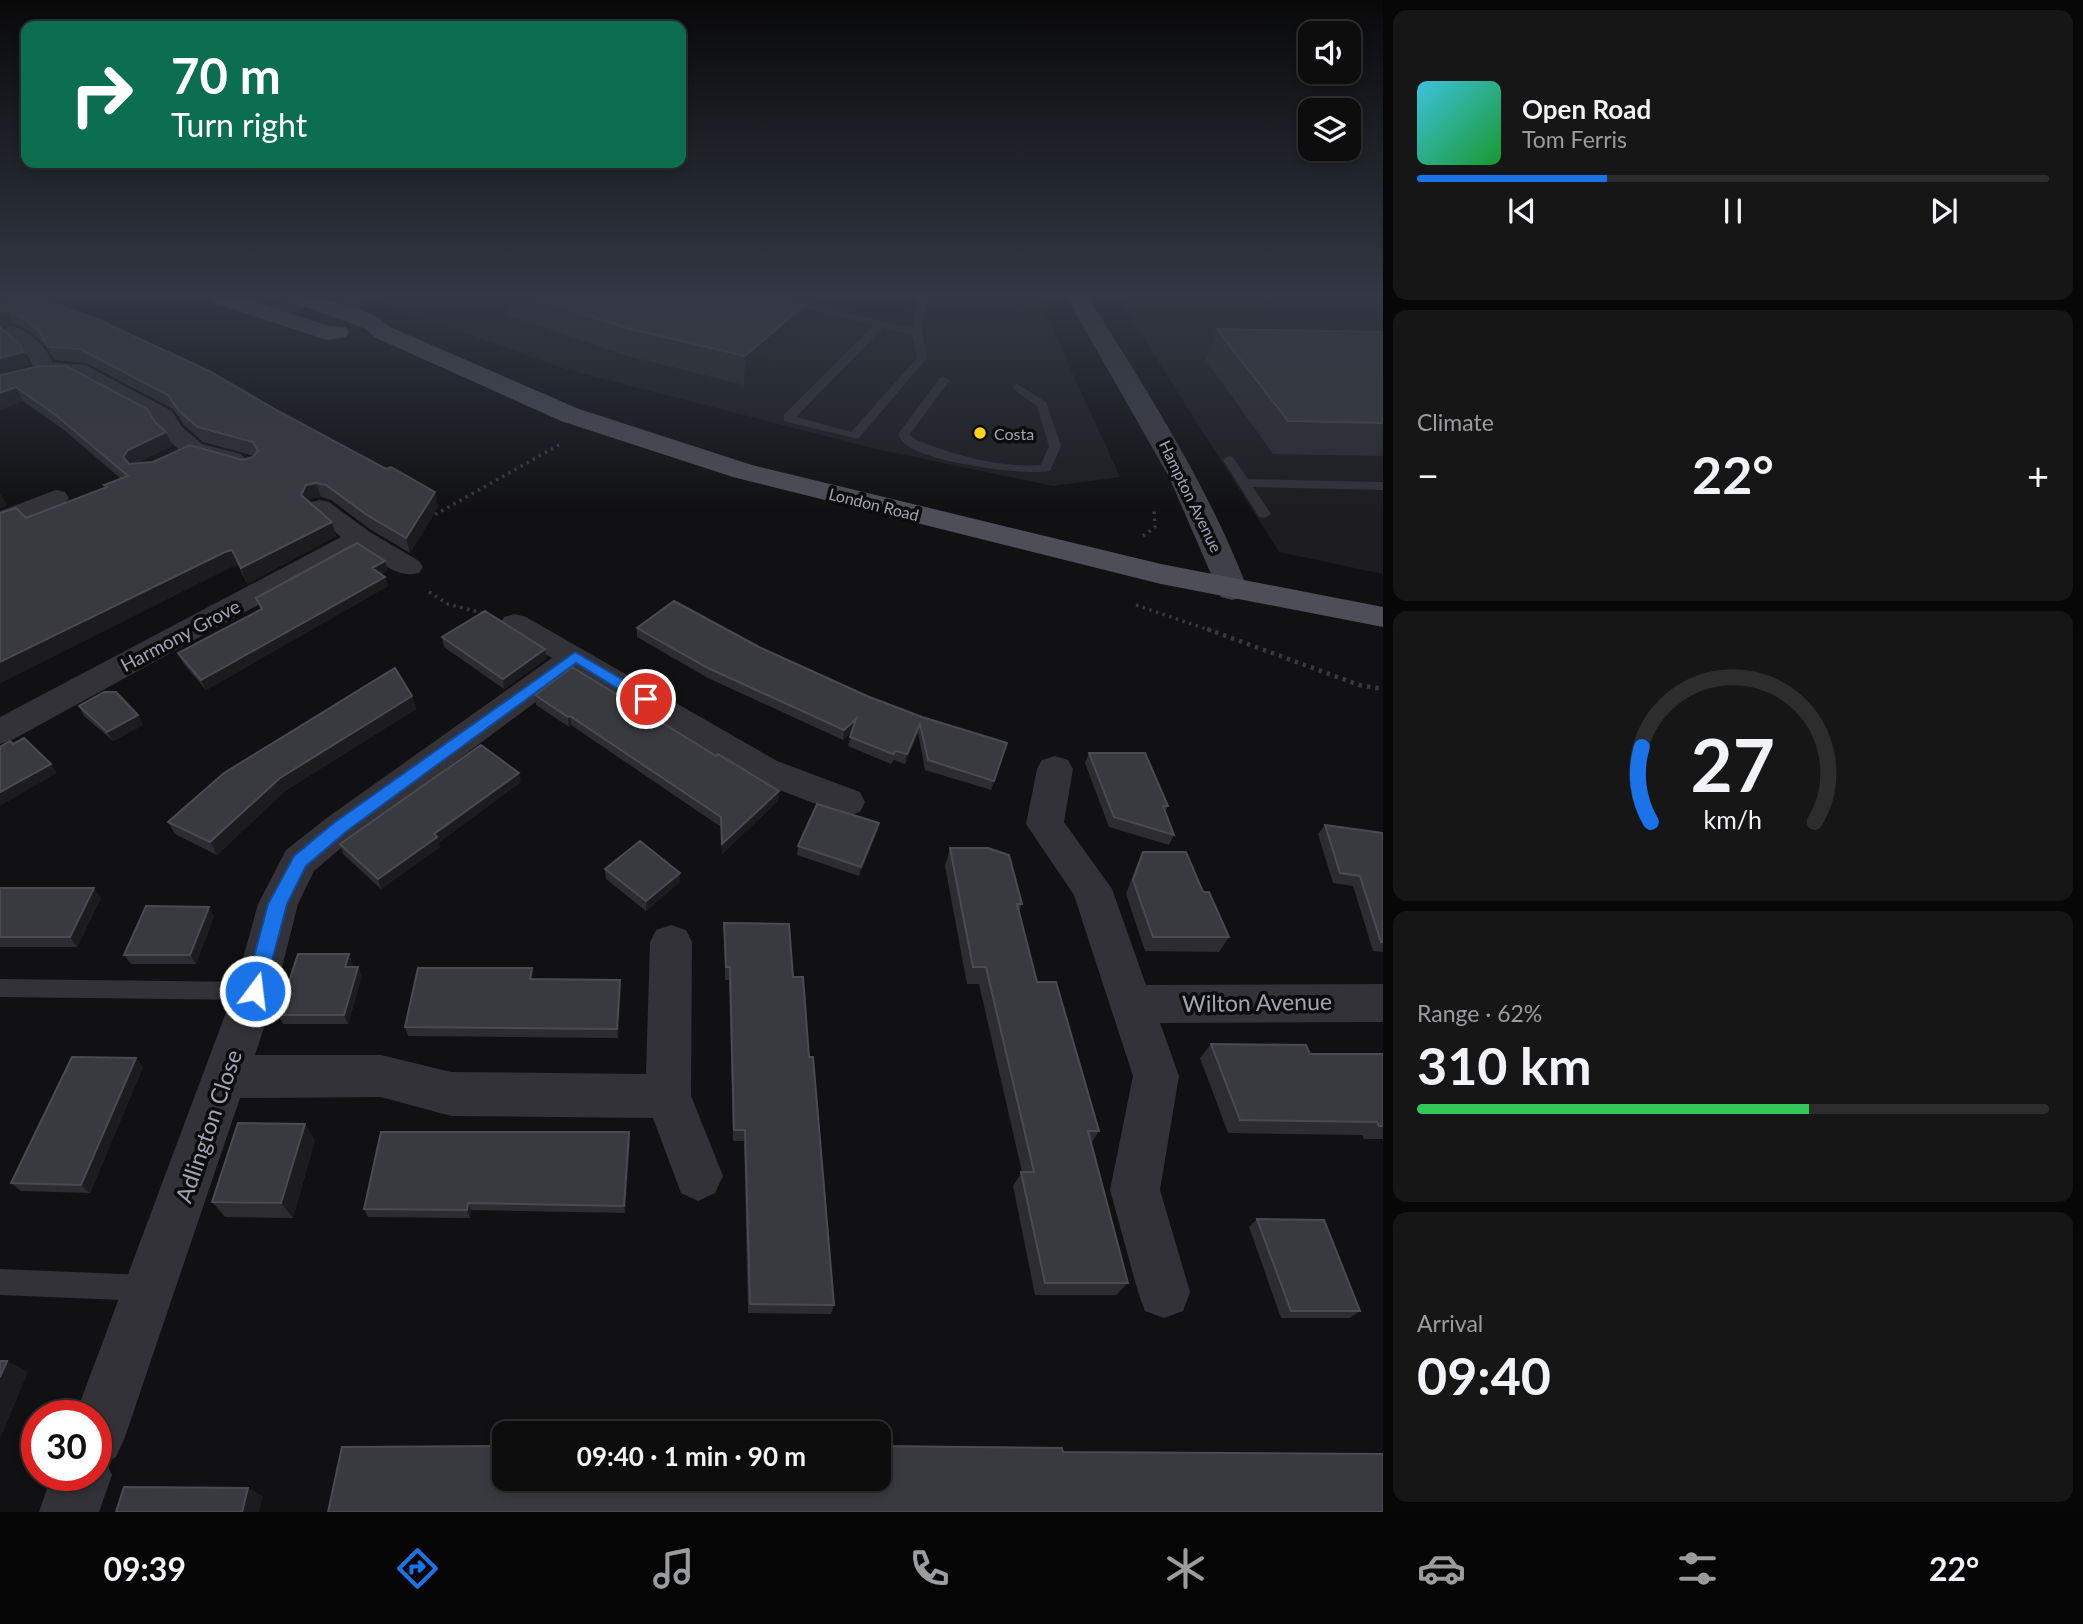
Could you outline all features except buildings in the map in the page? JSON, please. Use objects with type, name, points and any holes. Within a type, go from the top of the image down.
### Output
[{"type":"main road","name":"London Road","points":[[465,369],[570,415],[743,471],[1232,590],[1383,617]]},
{"type":"street","name":"Hampton Avenue","points":[[1121,369],[1180,466],[1219,549],[1232,590]]},
{"type":"street","points":[[0,382],[45,370],[77,370],[164,416],[173,431],[193,449],[248,464]]},
{"type":"street","points":[[169,460],[193,449]]},
{"type":"street","points":[[0,521],[56,498]]},
{"type":"street","points":[[320,508],[359,538],[409,567]]},
{"type":"street","name":"Harmony Grove","points":[[0,732],[359,538]]},
{"type":"street","points":[[515,624],[764,770],[847,802]]},
{"type":"street","name":"Adlington Close","points":[[110,1400],[255,991],[278,904],[300,861],[341,827],[575,657]]},
{"type":"street","points":[[1055,769],[1045,824],[1092,889],[1156,1076],[1135,1190],[1164,1292]]},
{"type":"street","points":[[671,942],[668,1096],[698,1176]]},
{"type":"street","name":"Wilton Avenue","points":[[1131,1004],[1383,1003]]},
{"type":"street","points":[[225,1077],[381,1076],[451,1094],[668,1096]]},
{"type":"street","points":[[69,1512],[76,1491]]},
{"type":"lane","points":[[837,369],[788,418],[855,436],[913,369]]},
{"type":"lane","points":[[944,380],[904,434],[909,442],[1008,468],[1032,471],[1046,468],[1055,446],[1042,404],[1017,387]]},
{"type":"lane","points":[[1229,460],[1264,514]]},
{"type":"lane","points":[[1246,484],[1383,486]]},
{"type":"lane","points":[[0,988],[255,991]]},
{"type":"lane","points":[[0,1282],[151,1288]]},
{"type":"path","points":[[419,523],[564,442]]},
{"type":"path","points":[[1135,605],[1279,654],[1359,685],[1383,689]]},
{"type":"shaded area","points":[[565,369],[1070,369],[1120,477],[1053,486],[876,449]]},
{"type":"shaded area","points":[[1163,369],[1383,369],[1383,574],[1279,552]]},
{"type":"place","name":"Costa","points":[[980,433]]},
{"type":"route","points":[[255,991],[278,904],[300,861],[341,827],[575,657],[646,699]]}]
